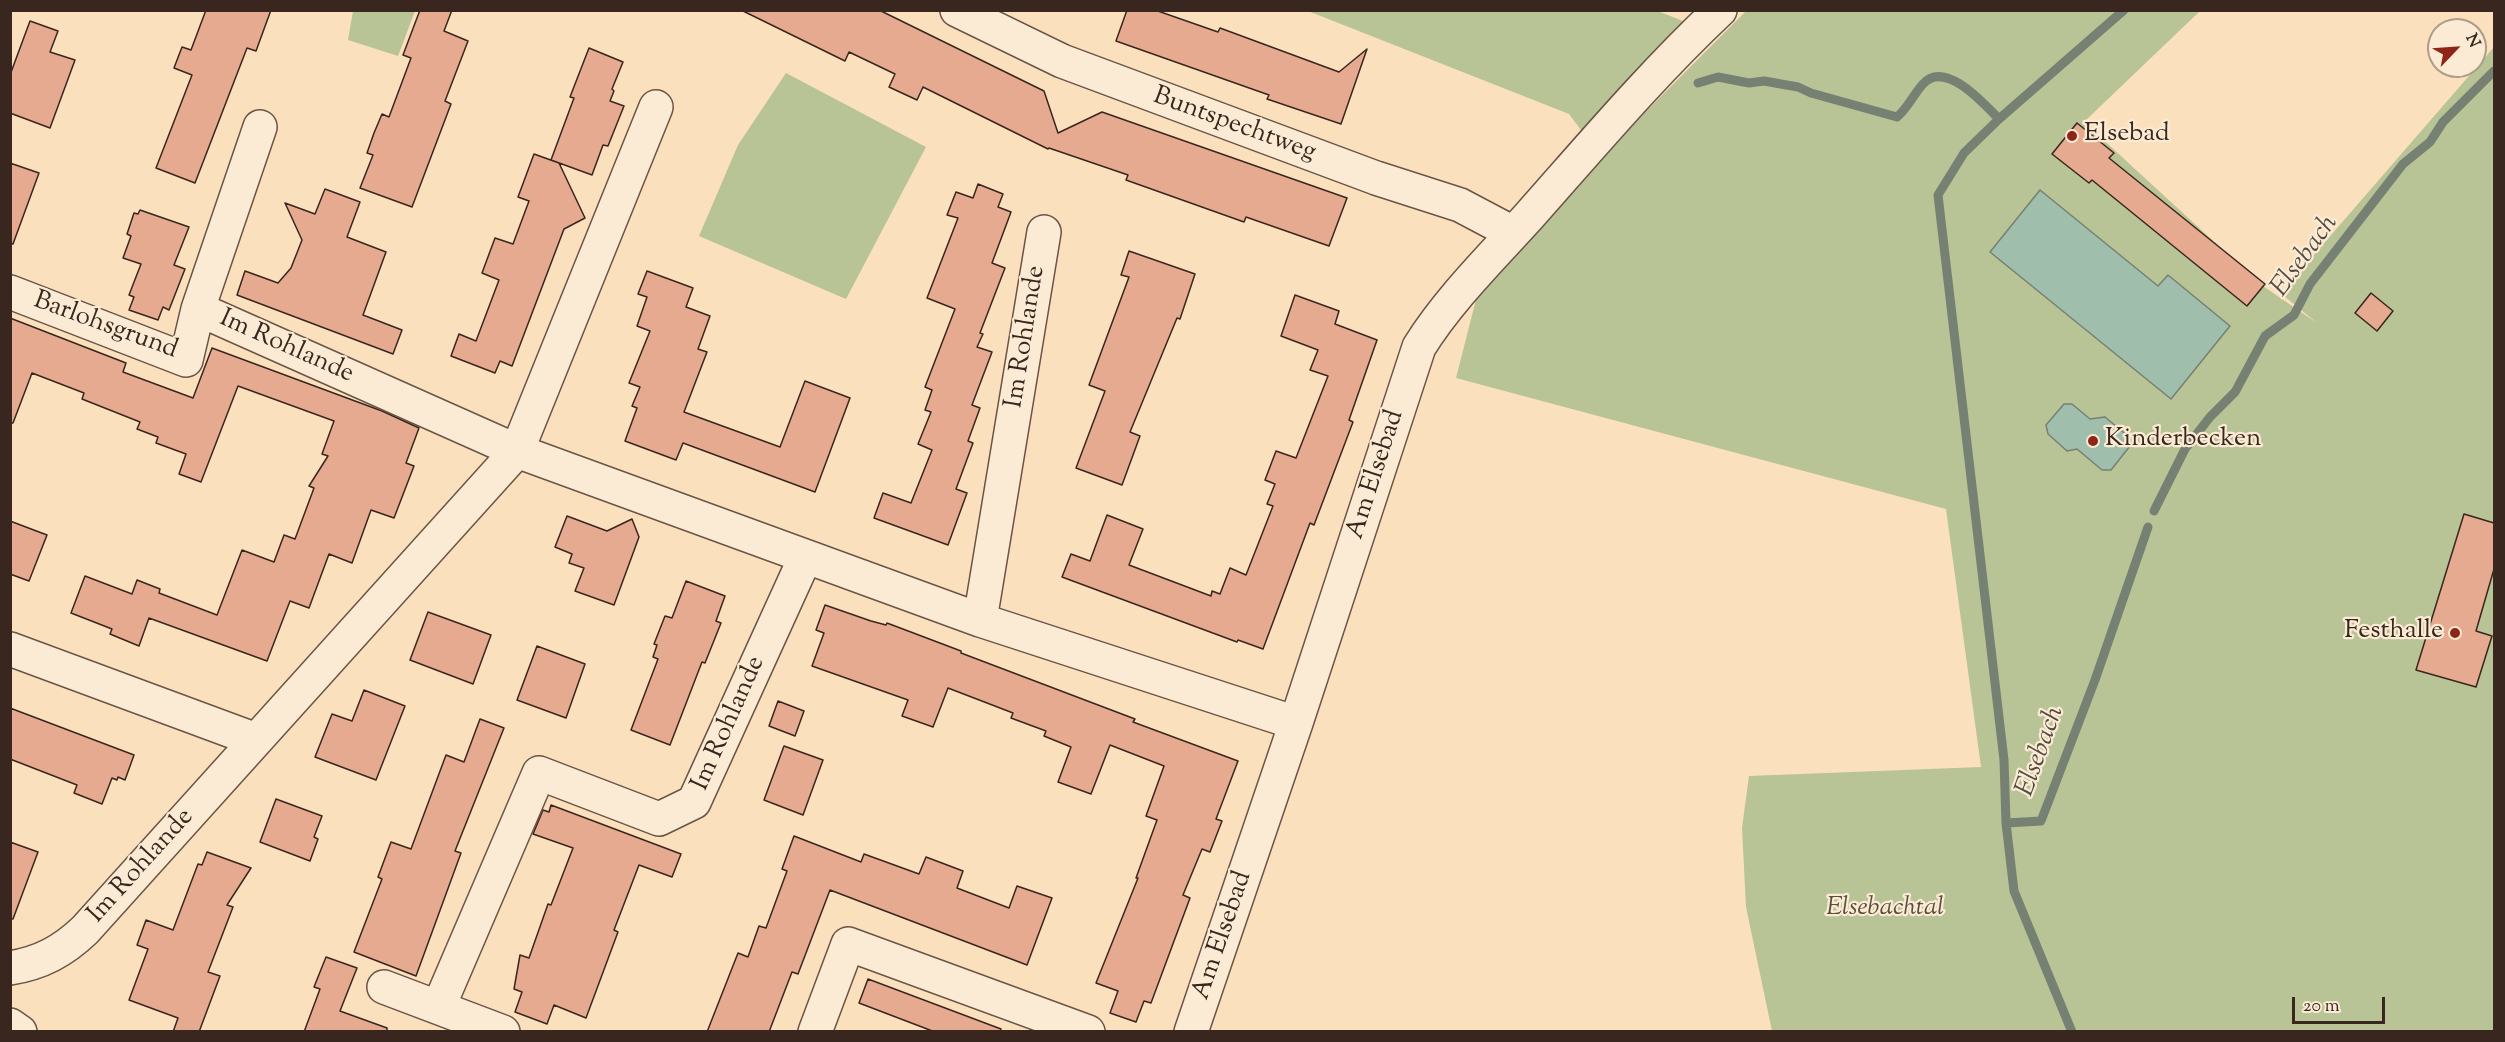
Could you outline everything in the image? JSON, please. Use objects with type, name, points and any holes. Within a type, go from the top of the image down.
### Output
[{"type":"street","name":"Buntspechtweg","points":[[957,10],[1062,61],[1376,178],[1460,205],[1513,233]]},
{"type":"street","name":"Am Elsebad","points":[[1191,1032],[1296,723],[1419,347],[1443,313],[1513,233],[1686,43],[1720,10]]},
{"type":"street","name":"Im Rohlande","points":[[10,968],[44,960],[70,945],[517,450],[656,107]]},
{"type":"street","name":"Im Rohlande","points":[[260,127],[198,309],[517,450],[805,558],[980,620],[1296,723]]},
{"type":"street","name":"Im Rohlande","points":[[980,620],[1044,232]]},
{"type":"street","name":"Barlohsgrund","points":[[10,292],[186,360],[198,309]]},
{"type":"street","name":"Im Rohlande","points":[[439,1006],[540,773],[659,819],[694,802],[805,558]]},
{"type":"street","points":[[10,650],[256,740]]},
{"type":"street","points":[[814,1032],[848,944],[1088,1032]]},
{"type":"street","points":[[384,987],[503,1032]]},
{"type":"street","points":[[10,1025],[20,1032]]},
{"type":"green space","points":[[1655,10],[1683,21],[1584,134],[1569,114],[1308,11]]},
{"type":"green space","points":[[353,11],[415,11],[398,56],[348,40]]},
{"type":"green space","name":"Elsebachtal","points":[[1746,11],[2200,11],[2084,122],[2260,284],[2317,323],[2284,296],[2312,257],[2467,78],[2487,78],[2487,55],[2494,47],[2494,1031],[1772,1031],[1746,907],[1742,828],[1749,776],[1981,767],[1946,509],[1456,378],[1482,276]]},
{"type":"green space","points":[[786,73],[926,147],[846,299],[699,236],[738,145]]},
{"type":"shaded area","points":[[2040,190],[2158,286],[2168,275],[2230,326],[2171,399],[1990,252]]},
{"type":"shaded area","name":"Kinderbecken","points":[[2064,404],[2072,404],[2090,419],[2105,417],[2129,437],[2130,446],[2111,470],[2102,470],[2077,449],[2067,451],[2048,434],[2046,425]]},
{"type":"building","points":[[206,10],[271,10],[256,51],[247,48],[195,183],[156,168],[192,75],[174,68],[182,47],[191,50]]},
{"type":"building","points":[[420,10],[452,10],[444,31],[468,41],[445,101],[451,104],[412,207],[360,188],[373,155],[367,153],[374,133],[382,114],[389,117],[411,58],[403,55]]},
{"type":"building","points":[[741,10],[879,10],[1044,91],[1058,133],[1102,112],[1347,198],[1329,246],[1246,217],[1244,222],[1126,180],[1128,175],[1048,149],[923,87],[917,100],[889,87],[895,74],[849,52],[845,61]]},
{"type":"building","points":[[1127,10],[1155,10],[1218,32],[1220,28],[1339,72],[1367,49],[1341,124],[1267,99],[1269,95],[1116,41]]},
{"type":"building","points":[[30,21],[58,31],[50,52],[75,60],[50,128],[10,113],[10,75]]},
{"type":"building","points":[[589,48],[623,62],[612,89],[614,91],[610,101],[624,106],[608,146],[603,145],[592,175],[551,160],[574,98],[570,97]]},
{"type":"building","points":[[2077,123],[2114,153],[2109,158],[2265,284],[2247,306],[2092,180],[2089,183],[2052,154]]},
{"type":"building","points":[[534,154],[559,163],[585,218],[564,229],[512,366],[500,361],[495,373],[451,356],[459,334],[476,341],[499,280],[482,273],[495,238],[513,244],[529,201],[518,197]]},
{"type":"building","points":[[10,163],[39,173],[13,244],[10,243]]},
{"type":"building","points":[[978,184],[1003,194],[998,207],[1011,212],[992,263],[1005,268],[980,333],[983,334],[977,347],[992,352],[972,405],[980,408],[968,441],[973,443],[956,489],[967,493],[948,545],[874,518],[883,493],[911,503],[932,450],[918,444],[931,412],[925,410],[932,390],[925,387],[955,309],[927,298],[958,218],[947,215],[956,192],[973,198]]},
{"type":"building","points":[[325,189],[360,202],[347,237],[386,252],[363,315],[402,330],[393,354],[237,295],[245,271],[278,283],[291,268],[302,240],[285,203],[315,214]]},
{"type":"building","points":[[140,210],[189,227],[174,265],[185,269],[169,310],[163,307],[158,320],[129,310],[134,297],[129,295],[141,264],[123,258],[131,236],[127,234],[134,213],[138,214]]},
{"type":"building","points":[[1129,251],[1195,274],[1180,319],[1177,318],[1130,432],[1140,436],[1122,485],[1076,468],[1105,391],[1089,385],[1129,277],[1121,275]]},
{"type":"building","points":[[647,271],[693,288],[686,307],[710,316],[698,349],[707,352],[684,412],[780,447],[805,381],[850,398],[815,492],[683,443],[676,460],[625,441],[637,408],[632,406],[640,387],[629,383],[650,331],[637,326],[647,297],[638,294]]},
{"type":"building","points":[[2371,293],[2393,311],[2377,331],[2355,313]]},
{"type":"building","points":[[1295,295],[1339,311],[1335,324],[1377,340],[1349,420],[1353,422],[1314,525],[1310,523],[1263,649],[1238,640],[1237,642],[1062,577],[1071,554],[1090,561],[1107,515],[1143,529],[1129,565],[1211,596],[1212,591],[1220,594],[1230,568],[1246,575],[1273,506],[1267,504],[1275,484],[1265,480],[1276,451],[1296,458],[1328,376],[1310,370],[1318,350],[1281,336]]},
{"type":"building","points":[[10,318],[126,363],[123,372],[193,398],[212,348],[382,411],[419,428],[406,463],[414,466],[394,518],[371,510],[352,563],[329,554],[309,608],[290,601],[267,661],[149,618],[139,646],[110,634],[112,629],[71,613],[85,576],[132,594],[137,580],[160,589],[159,593],[217,615],[242,550],[274,562],[284,535],[295,539],[314,488],[309,486],[328,456],[322,454],[334,421],[238,386],[201,482],[179,474],[186,454],[156,443],[158,437],[137,429],[140,422],[82,399],[84,393],[32,373],[13,423],[10,423]]},
{"type":"building","name":"Festhalle","points":[[2464,514],[2494,523],[2494,569],[2476,631],[2492,636],[2476,687],[2416,670]]},
{"type":"building","points":[[567,516],[607,531],[632,519],[639,537],[614,605],[575,591],[584,568],[569,563],[572,554],[555,547]]},
{"type":"building","points":[[10,521],[47,535],[29,581],[10,574]]},
{"type":"building","points":[[686,581],[725,596],[716,621],[721,623],[705,663],[702,662],[670,745],[631,730],[658,659],[653,657],[657,645],[654,644],[665,616],[672,618]]},
{"type":"building","points":[[825,605],[871,621],[886,625],[887,623],[1135,719],[1133,722],[1238,761],[1216,819],[1222,821],[1210,852],[1202,849],[1183,895],[1190,898],[1151,1003],[1144,1001],[1136,1022],[1110,1013],[1118,991],[1096,983],[1138,878],[1136,878],[1157,820],[1146,816],[1164,766],[1110,745],[1091,794],[1058,782],[1071,747],[1044,736],[1046,731],[1011,718],[1013,713],[948,688],[933,727],[902,716],[908,700],[812,666],[824,633],[816,630]]},
{"type":"building","points":[[428,612],[491,635],[473,684],[410,660]]},
{"type":"building","points":[[537,646],[585,664],[566,718],[517,700]]},
{"type":"building","points":[[364,690],[405,706],[376,780],[315,757],[332,714],[352,721]]},
{"type":"building","points":[[778,701],[804,711],[795,736],[769,726]]},
{"type":"building","points":[[10,708],[134,755],[125,780],[118,777],[117,780],[112,778],[102,804],[74,793],[77,785],[10,759]]},
{"type":"building","points":[[480,719],[504,728],[455,851],[461,853],[416,976],[354,952],[382,879],[378,877],[391,842],[411,849],[446,755],[464,762]]},
{"type":"building","points":[[784,746],[823,760],[803,815],[764,800]]},
{"type":"building","points":[[276,799],[322,816],[314,837],[318,839],[310,861],[260,842]]},
{"type":"building","points":[[551,805],[681,854],[672,877],[639,865],[614,930],[618,932],[586,1018],[554,1005],[547,1024],[515,1012],[522,992],[514,989],[520,955],[529,958],[548,904],[551,905],[573,848],[533,834],[543,810],[549,812]]},
{"type":"building","points":[[794,836],[861,862],[864,854],[919,874],[926,857],[963,871],[957,888],[1009,908],[1017,886],[1052,898],[1027,965],[830,890],[798,974],[792,972],[769,1032],[707,1032],[738,953],[748,957],[759,926],[766,928],[787,871],[782,869]]},
{"type":"building","points":[[10,842],[38,852],[13,919],[10,919]]},
{"type":"building","points":[[207,852],[251,868],[227,905],[233,907],[208,972],[220,976],[199,1032],[173,1032],[178,1018],[129,1000],[148,949],[137,945],[146,920],[173,930],[198,864],[202,865]]},
{"type":"building","points":[[326,957],[357,968],[340,1011],[387,1028],[387,1032],[304,1032],[320,989],[314,987]]},
{"type":"building","points":[[868,979],[1001,1029],[1000,1032],[935,1032],[859,1003]]},
{"type":"waterway","points":[[2072,1032],[2014,891],[2006,823],[2004,760],[1938,195],[1964,153],[1999,119],[2124,10]]},
{"type":"waterway","name":"Elsebach","points":[[2154,511],[2185,449],[2210,417],[2235,392],[2265,336],[2294,315],[2310,284],[2403,164],[2430,142],[2443,122],[2494,71]]},
{"type":"waterway","points":[[1698,83],[1718,77],[1749,83],[1764,81],[1798,87],[1811,93],[1897,117],[1923,84],[1932,78],[1942,77],[1964,86],[1999,119]]},
{"type":"waterway","name":"Elsebach","points":[[2006,823],[2041,821],[2095,680],[2148,527]]},
{"type":"place","name":"Elsebad","points":[[2072,136]]},
{"type":"place","name":"Kinderbecken","points":[[2093,441]]},
{"type":"place","name":"Festhalle","points":[[2455,633]]}]
